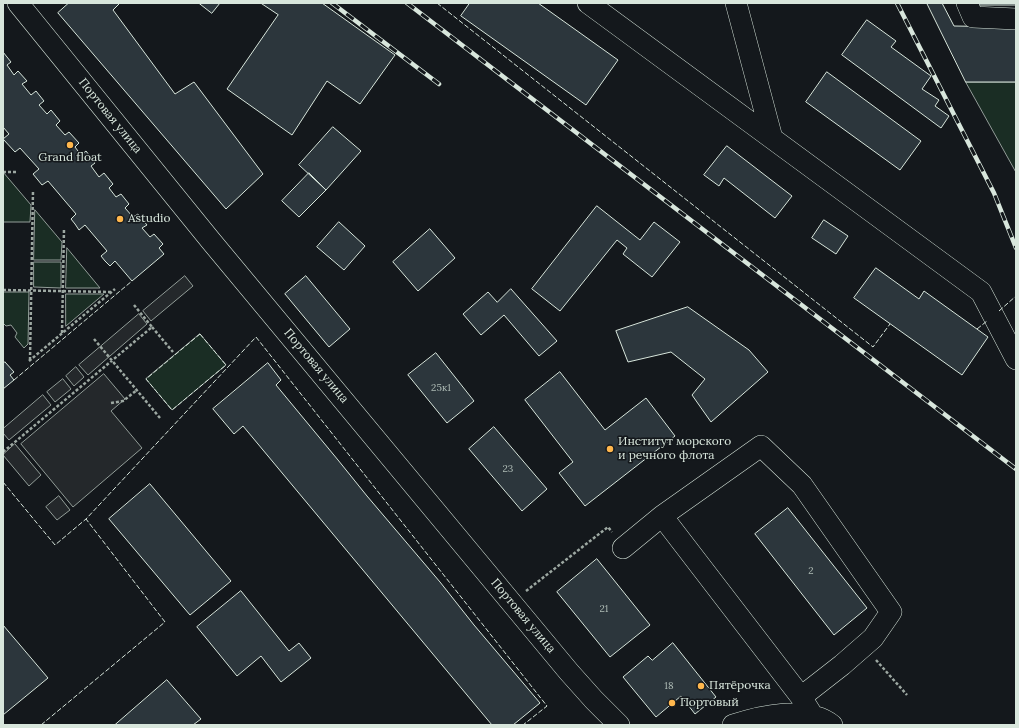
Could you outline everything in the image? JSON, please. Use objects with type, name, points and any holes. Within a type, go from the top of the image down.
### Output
[{"type":"street","name":"Портовая улица","points":[[18,3],[211,241],[564,666],[594,700],[620,725]]},
{"type":"street","points":[[588,3],[981,292],[1016,359]]},
{"type":"street","points":[[736,3],[772,138]]},
{"type":"street","points":[[967,3],[973,16],[1016,19]]},
{"type":"street","points":[[623,548],[662,516],[761,446],[802,485],[891,612],[873,638],[801,697]]},
{"type":"street","points":[[662,516],[801,697],[822,720]]},
{"type":"street","points":[[733,725],[770,716],[796,714],[822,720]]},
{"type":"path","points":[[3,172],[17,172]]},
{"type":"path","points":[[33,191],[29,361],[115,289]]},
{"type":"path","points":[[62,333],[64,228]]},
{"type":"path","points":[[3,290],[111,292]]},
{"type":"path","points":[[134,305],[173,352]]},
{"type":"path","points":[[3,452],[152,327]]},
{"type":"path","points":[[94,339],[160,418]]},
{"type":"path","points":[[112,403],[123,401],[137,390]]},
{"type":"path","points":[[526,591],[608,527],[623,548]]},
{"type":"path","points":[[864,646],[907,695]]},
{"type":"green space","points":[[966,82],[1016,82],[1016,172]]},
{"type":"green space","points":[[3,172],[31,205],[30,222],[3,222]]},
{"type":"green space","points":[[35,210],[62,242],[61,260],[34,260]]},
{"type":"green space","points":[[67,248],[100,288],[66,288]]},
{"type":"green space","points":[[34,262],[61,262],[61,288],[34,287]]},
{"type":"green space","points":[[3,292],[29,292],[28,344],[24,348],[15,337],[17,333],[11,325],[6,326],[3,323]]},
{"type":"green space","points":[[66,294],[104,294],[66,326]]},
{"type":"green space","points":[[200,334],[226,365],[172,410],[146,379]]},
{"type":"shaded area","points":[[185,276],[193,286],[151,321],[143,311]]},
{"type":"shaded area","points":[[139,314],[147,324],[88,375],[79,365]]},
{"type":"shaded area","points":[[76,367],[84,377],[74,386],[66,376]]},
{"type":"shaded area","points":[[104,374],[125,399],[111,411],[142,448],[73,507],[21,444]]},
{"type":"shaded area","points":[[63,379],[71,389],[55,402],[47,392]]},
{"type":"shaded area","points":[[43,395],[51,405],[9,440],[3,433],[3,429]]},
{"type":"shaded area","points":[[15,444],[41,475],[29,486],[3,455]]},
{"type":"shaded area","points":[[59,496],[70,510],[57,520],[46,507]]},
{"type":"building","points":[[69,3],[120,3],[113,10],[175,94],[194,82],[263,174],[226,209],[58,13]]},
{"type":"building","points":[[199,3],[220,3],[212,13]]},
{"type":"building","points":[[261,3],[322,3],[395,55],[360,104],[327,81],[292,135],[227,89],[278,15]]},
{"type":"building","points":[[470,3],[538,3],[618,60],[586,105],[461,16]]},
{"type":"building","points":[[927,3],[942,3],[954,26],[1016,27],[1016,82],[966,82]]},
{"type":"building","points":[[970,3],[1016,3],[1016,5],[970,5]]},
{"type":"building","points":[[867,20],[896,41],[891,47],[931,76],[922,89],[939,100],[935,106],[949,116],[941,128],[842,55]]},
{"type":"building","points":[[3,52],[11,62],[7,65],[14,75],[18,71],[27,81],[22,84],[31,95],[36,91],[44,101],[39,105],[47,114],[51,110],[60,121],[56,125],[65,135],[69,132],[79,143],[75,147],[81,155],[86,151],[95,163],[91,166],[99,177],[104,173],[113,184],[109,188],[116,197],[121,194],[129,204],[125,208],[133,217],[138,214],[147,225],[142,228],[150,237],[154,234],[163,244],[159,248],[164,254],[132,281],[115,261],[110,266],[105,261],[101,256],[107,251],[85,225],[79,230],[71,219],[76,214],[48,181],[42,185],[33,174],[39,169],[20,148],[15,152],[3,139],[9,134],[3,127]]},
{"type":"building","points":[[827,72],[921,141],[900,170],[806,102]]},
{"type":"building","points":[[333,127],[361,151],[326,190],[299,165]]},
{"type":"building","points":[[727,146],[792,196],[775,218],[724,178],[719,186],[704,175]]},
{"type":"building","points":[[309,173],[326,190],[299,217],[282,201]]},
{"type":"building","points":[[597,206],[640,240],[654,222],[680,242],[652,277],[623,254],[627,248],[617,240],[560,311],[532,289]]},
{"type":"building","points":[[824,220],[848,236],[836,254],[812,238]]},
{"type":"building","points":[[339,222],[365,246],[344,270],[317,247]]},
{"type":"building","points":[[430,229],[455,258],[418,291],[393,262]]},
{"type":"building","points":[[876,268],[919,299],[924,291],[988,337],[962,375],[854,298]]},
{"type":"building","points":[[306,276],[350,329],[329,347],[285,294]]},
{"type":"building","points":[[511,289],[557,341],[539,356],[504,315],[481,335],[463,314],[488,292],[497,302]]},
{"type":"building","points":[[688,307],[749,350],[768,372],[711,422],[692,395],[705,379],[671,352],[628,362],[616,331]]},
{"type":"building","points":[[436,353],[474,401],[447,423],[408,375]]},
{"type":"building","points":[[5,362],[14,372],[10,375],[14,380],[3,389],[3,364]]},
{"type":"building","points":[[268,363],[281,380],[276,385],[540,703],[513,725],[492,725],[243,426],[234,434],[213,409]]},
{"type":"building","name":"Институт морского и речного флота","points":[[560,372],[605,430],[646,398],[675,436],[585,506],[559,473],[573,462],[525,400]]},
{"type":"building","points":[[494,427],[547,489],[522,511],[469,449]]},
{"type":"building","points":[[150,484],[231,581],[190,615],[109,519]]},
{"type":"building","points":[[788,508],[867,608],[834,635],[755,534]]},
{"type":"building","points":[[597,559],[650,625],[610,657],[557,592]]},
{"type":"building","points":[[241,591],[289,651],[299,643],[311,658],[281,682],[261,656],[237,676],[197,627]]},
{"type":"building","points":[[3,625],[48,678],[3,715]]},
{"type":"building","points":[[673,643],[716,697],[695,714],[681,696],[656,717],[623,677],[648,656],[652,660]]},
{"type":"building","points":[[167,680],[201,719],[193,725],[115,725]]},
{"type":"railway","points":[[332,3],[439,84]]},
{"type":"railway","points":[[407,3],[1016,469]]},
{"type":"railway","points":[[897,3],[994,193],[1016,248]]},
{"type":"fence","points":[[437,3],[873,347],[890,324]]},
{"type":"fence","points":[[14,380],[132,281]]},
{"type":"fence","points":[[999,311],[1016,296]]},
{"type":"fence","points":[[977,329],[987,321]]},
{"type":"fence","points":[[200,334],[226,365],[172,410],[146,379],[200,334]]},
{"type":"fence","points":[[3,482],[55,545],[86,519],[256,337],[547,706],[523,725]]},
{"type":"fence","points":[[41,725],[165,622],[86,519]]},
{"type":"place","name":"Grand float","points":[[70,145]]},
{"type":"place","name":"Astudio","points":[[120,219]]},
{"type":"place","name":"Институт морского и речного флота","points":[[610,449]]},
{"type":"place","name":"Пятёрочка","points":[[701,686]]},
{"type":"place","name":"Портовый","points":[[672,703]]}]
